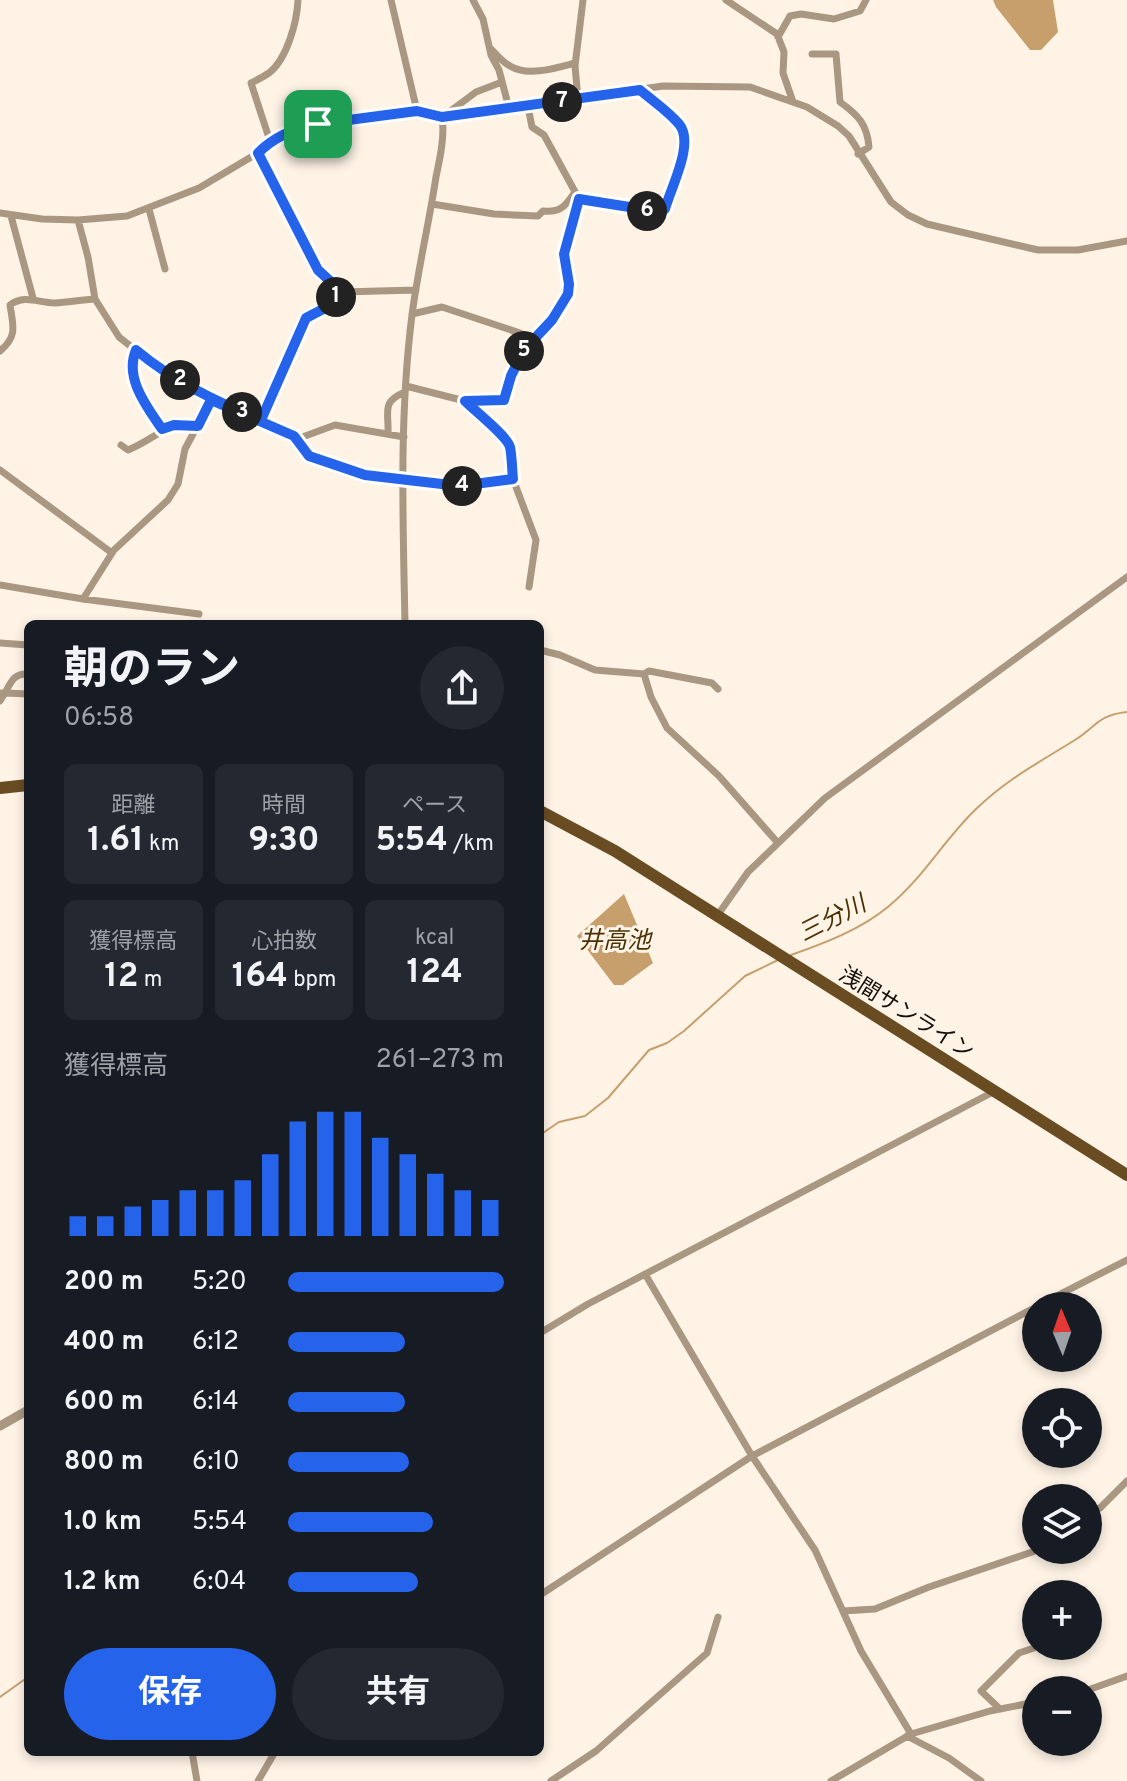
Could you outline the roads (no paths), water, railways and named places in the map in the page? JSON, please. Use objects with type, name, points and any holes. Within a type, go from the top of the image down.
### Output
[{"type":"main road","points":[[0,788],[24,785]]},
{"type":"main road","name":"浅間サンライン","points":[[544,813],[600,841],[1127,1175]]},
{"type":"street","points":[[270,141],[251,83],[271,72],[282,56],[292,31],[298,0]]},
{"type":"street","points":[[391,0],[417,111]]},
{"type":"street","points":[[473,0],[483,19],[509,108]]},
{"type":"street","points":[[578,99],[575,63],[583,0]]},
{"type":"street","points":[[726,0],[778,37],[784,52],[783,73],[793,102]]},
{"type":"street","points":[[778,37],[790,16],[801,14],[834,19],[860,11],[866,0]]},
{"type":"street","points":[[490,48],[508,66],[522,71],[575,63]]},
{"type":"street","points":[[812,54],[836,54],[840,102],[859,116],[867,132],[869,147],[858,154]]},
{"type":"street","points":[[442,117],[476,92],[502,82]]},
{"type":"street","points":[[0,213],[78,220],[127,216],[199,188],[297,127],[417,111],[442,117],[663,86],[750,87],[815,111],[838,126],[849,136],[891,202],[927,224],[1038,250],[1078,250],[1127,241]]},
{"type":"street","points":[[577,196],[658,213],[665,209],[686,137],[679,124],[640,90]]},
{"type":"street","points":[[388,434],[389,403],[392,397],[406,389],[465,401],[504,400],[523,351],[552,320],[568,294],[564,254],[577,196],[544,135],[532,127],[528,107]]},
{"type":"street","points":[[405,620],[402,481],[406,389],[412,314],[432,204],[442,117]]},
{"type":"street","points":[[258,153],[318,270],[342,292]]},
{"type":"street","points":[[432,204],[494,214],[538,216],[543,211],[555,213],[577,196]]},
{"type":"street","points":[[149,209],[165,269]]},
{"type":"street","points":[[11,216],[33,298]]},
{"type":"street","points":[[78,220],[95,299],[119,337],[158,368],[211,400],[261,420],[297,439],[309,456],[365,475],[459,486],[513,479]]},
{"type":"street","points":[[261,420],[306,318],[327,307],[342,292],[416,290]]},
{"type":"street","points":[[0,351],[11,342],[10,305],[17,299],[33,298],[52,303],[95,299]]},
{"type":"street","points":[[412,314],[442,307],[520,333],[532,343]]},
{"type":"street","points":[[136,350],[131,371],[147,407],[162,429]]},
{"type":"street","points":[[83,599],[112,553],[168,500],[178,484],[185,449],[211,400]]},
{"type":"street","points":[[465,401],[509,444],[513,479],[536,540],[529,587]]},
{"type":"street","points":[[121,445],[132,449],[162,429],[174,425],[198,426]]},
{"type":"street","points":[[297,439],[335,425],[404,437]]},
{"type":"street","points":[[0,470],[112,553]]},
{"type":"street","points":[[717,916],[748,872],[825,798],[1127,577]]},
{"type":"street","points":[[0,585],[199,614]]},
{"type":"street","points":[[0,643],[24,645]]},
{"type":"street","points":[[544,651],[595,670],[644,674],[649,671],[712,683],[718,689]]},
{"type":"street","points":[[644,674],[651,697],[667,728],[719,776],[778,843]]},
{"type":"street","points":[[2,696],[13,677],[24,675]]},
{"type":"street","points":[[2,696],[24,694]]},
{"type":"street","points":[[544,1331],[645,1274],[995,1091]]},
{"type":"street","points":[[1064,1292],[1127,1260]]},
{"type":"street","points":[[645,1274],[752,1456],[815,1550],[861,1651],[909,1735],[981,1781]]},
{"type":"street","points":[[544,1592],[752,1456],[1022,1313]]},
{"type":"street","points":[[0,1426],[24,1412]]},
{"type":"street","points":[[1102,1506],[1127,1481]]},
{"type":"street","points":[[842,1613],[875,1609],[1022,1555]]},
{"type":"street","points":[[551,1781],[596,1751],[707,1653],[718,1617]]},
{"type":"street","points":[[1000,1709],[981,1691],[1022,1652]]},
{"type":"street","points":[[1102,1685],[1127,1676]]},
{"type":"street","points":[[831,1781],[909,1735],[1022,1705]]},
{"type":"street","points":[[193,1756],[197,1781]]},
{"type":"street","points":[[258,1781],[273,1756]]},
{"type":"water","points":[[993,0],[1053,0],[1058,32],[1041,50],[1030,50]]},
{"type":"water","name":"井高池","points":[[624,894],[653,963],[623,985],[614,985],[577,936]]},
{"type":"waterway","name":"三分川","points":[[791,955],[867,922],[901,895],[975,810],[999,789],[1104,718],[1127,712]]},
{"type":"waterway","name":"三分川","points":[[544,1132],[559,1122],[585,1116],[608,1098],[649,1050],[667,1043],[684,1031],[745,976],[778,960]]},
{"type":"waterway","name":"三分川","points":[[0,1697],[24,1680]]}]
